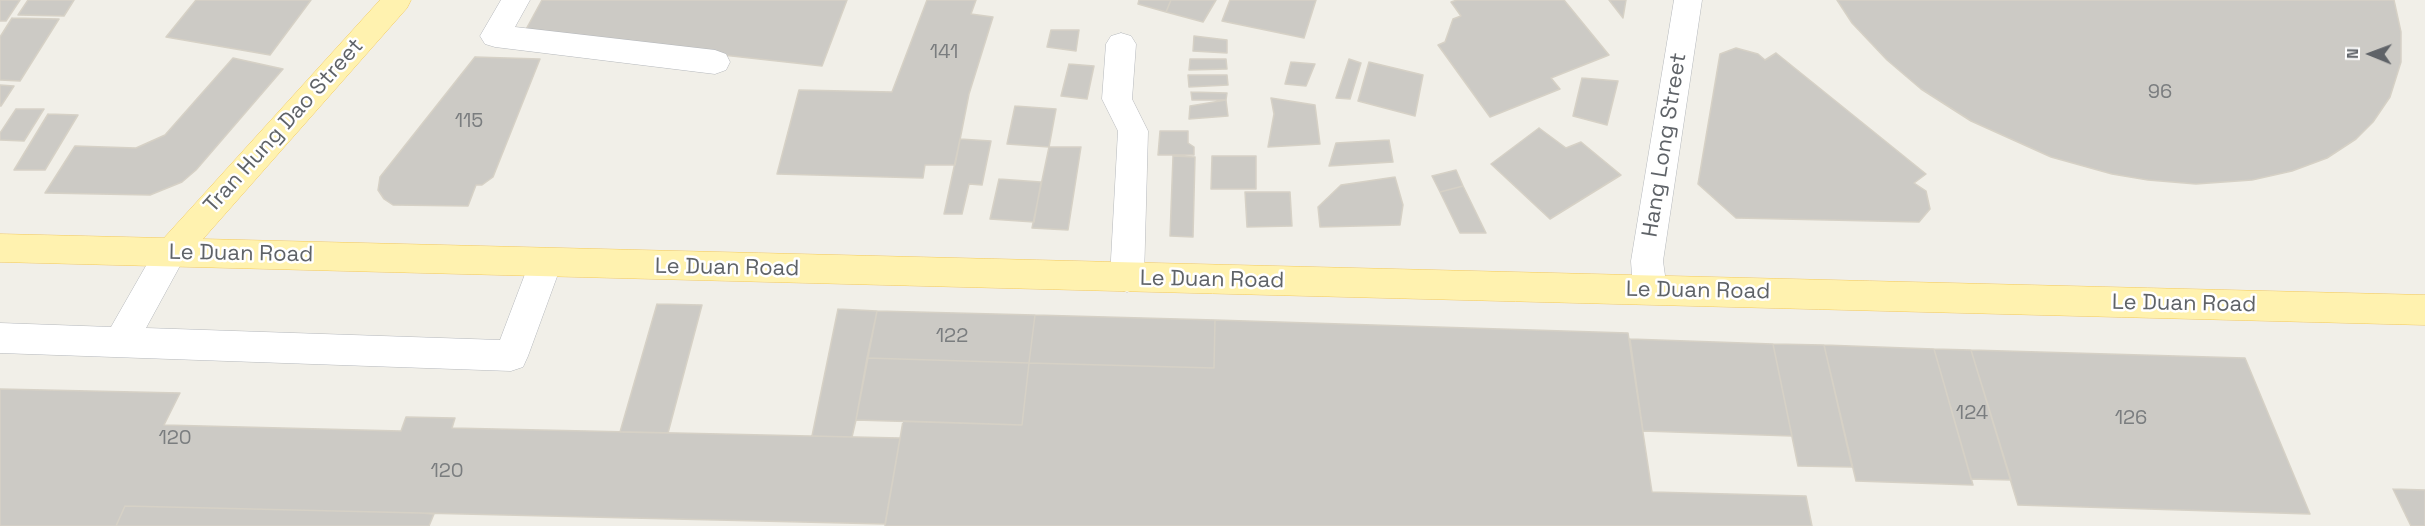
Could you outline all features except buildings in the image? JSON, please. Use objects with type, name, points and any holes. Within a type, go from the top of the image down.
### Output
[{"type":"main road","name":"Tran Hung Dao Street","points":[[171,253],[397,0]]},
{"type":"main road","name":"Le Duan Road","points":[[0,248],[2425,310]]},
{"type":"street","points":[[516,0],[495,36],[715,62]]},
{"type":"street","name":"Hang Long Street","points":[[1650,290],[1647,261],[1688,0]]},
{"type":"street","points":[[1121,44],[1117,99],[1133,131],[1127,278]]},
{"type":"street","points":[[120,342],[171,253]]},
{"type":"street","points":[[0,338],[511,356],[545,263]]}]
